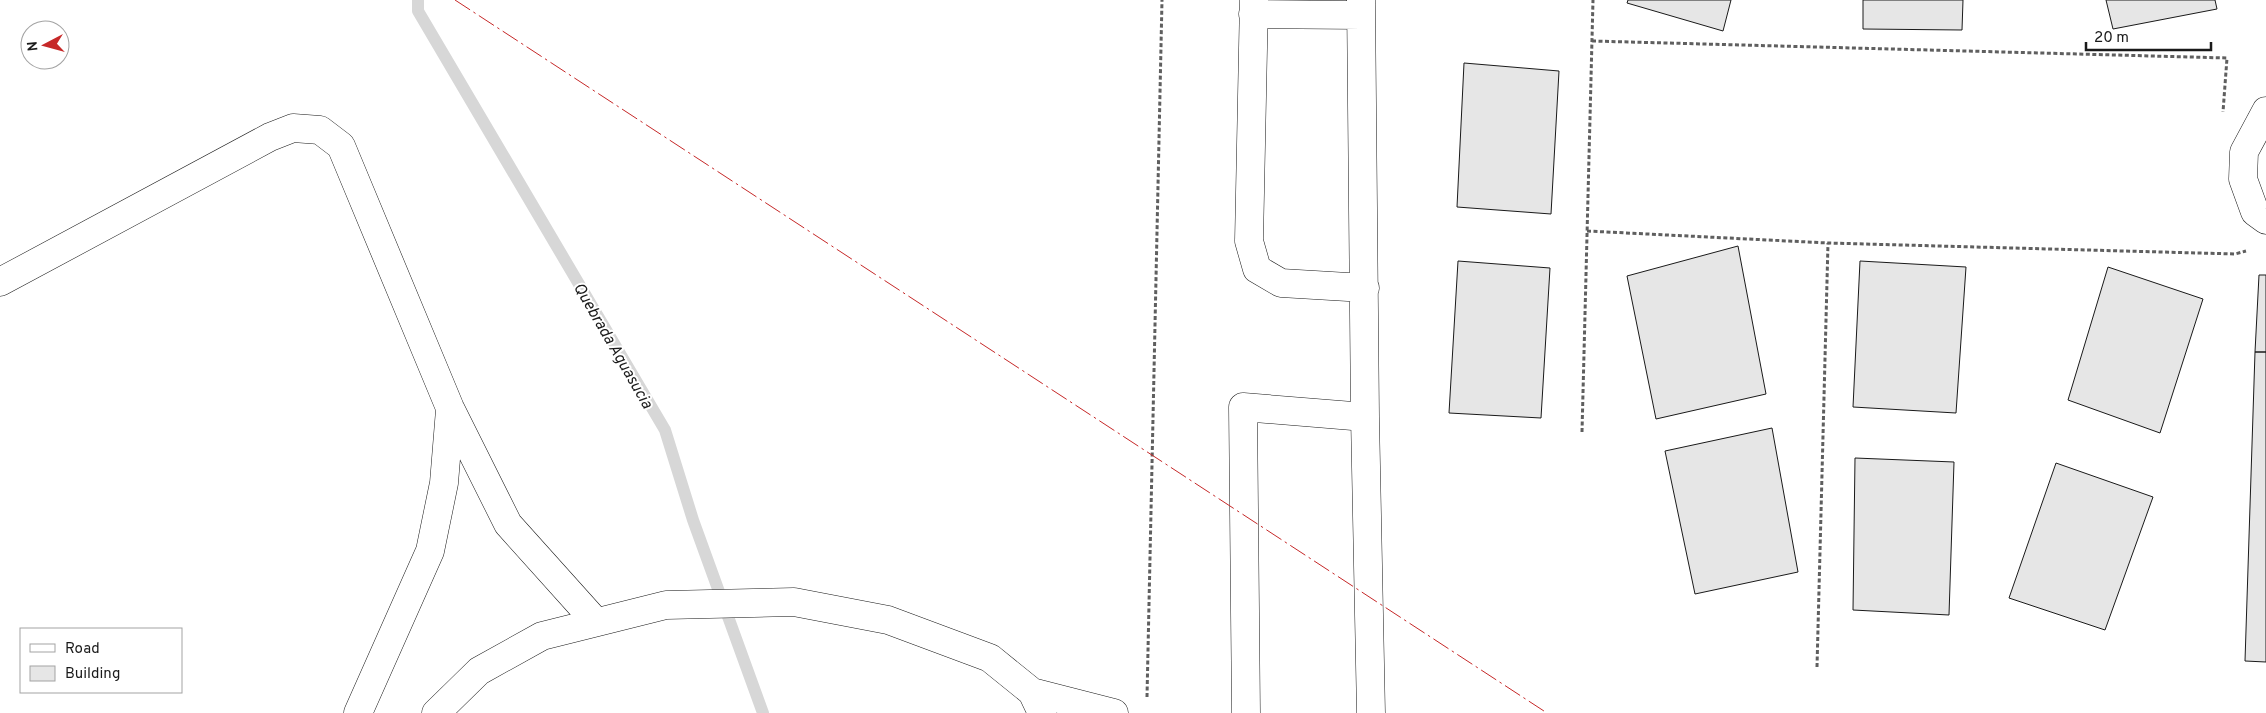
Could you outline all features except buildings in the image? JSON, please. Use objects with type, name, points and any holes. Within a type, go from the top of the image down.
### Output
[{"type":"street","points":[[1365,288],[1281,283],[1257,269],[1249,241],[1253,7],[1361,7],[1365,288],[1365,417],[1371,713]]},
{"type":"street","points":[[2266,111],[2244,152],[2243,179],[2255,212],[2266,220]]},
{"type":"street","points":[[0,282],[270,137],[293,128],[320,130],[341,146],[450,408],[508,524],[596,622]]},
{"type":"street","points":[[1246,713],[1243,407],[1365,417]]},
{"type":"street","points":[[358,713],[430,551],[444,483],[450,408]]},
{"type":"street","points":[[436,713],[479,671],[542,636],[666,605],[794,602],[888,620],[990,658],[1037,703],[1114,713]]},
{"type":"path","points":[[1146,703],[1162,0]]},
{"type":"path","points":[[1582,432],[1593,0]]},
{"type":"path","points":[[1592,41],[2226,58],[2222,138],[2244,152]]},
{"type":"path","points":[[1587,231],[1828,243],[2235,254],[2250,250]]},
{"type":"path","points":[[1817,667],[1828,243]]},
{"type":"waterway","name":"Quebrada Aguasucia","points":[[418,0],[418,11],[665,430],[693,520],[763,713]]},
{"type":"power","points":[[455,0],[1547,713]]}]
